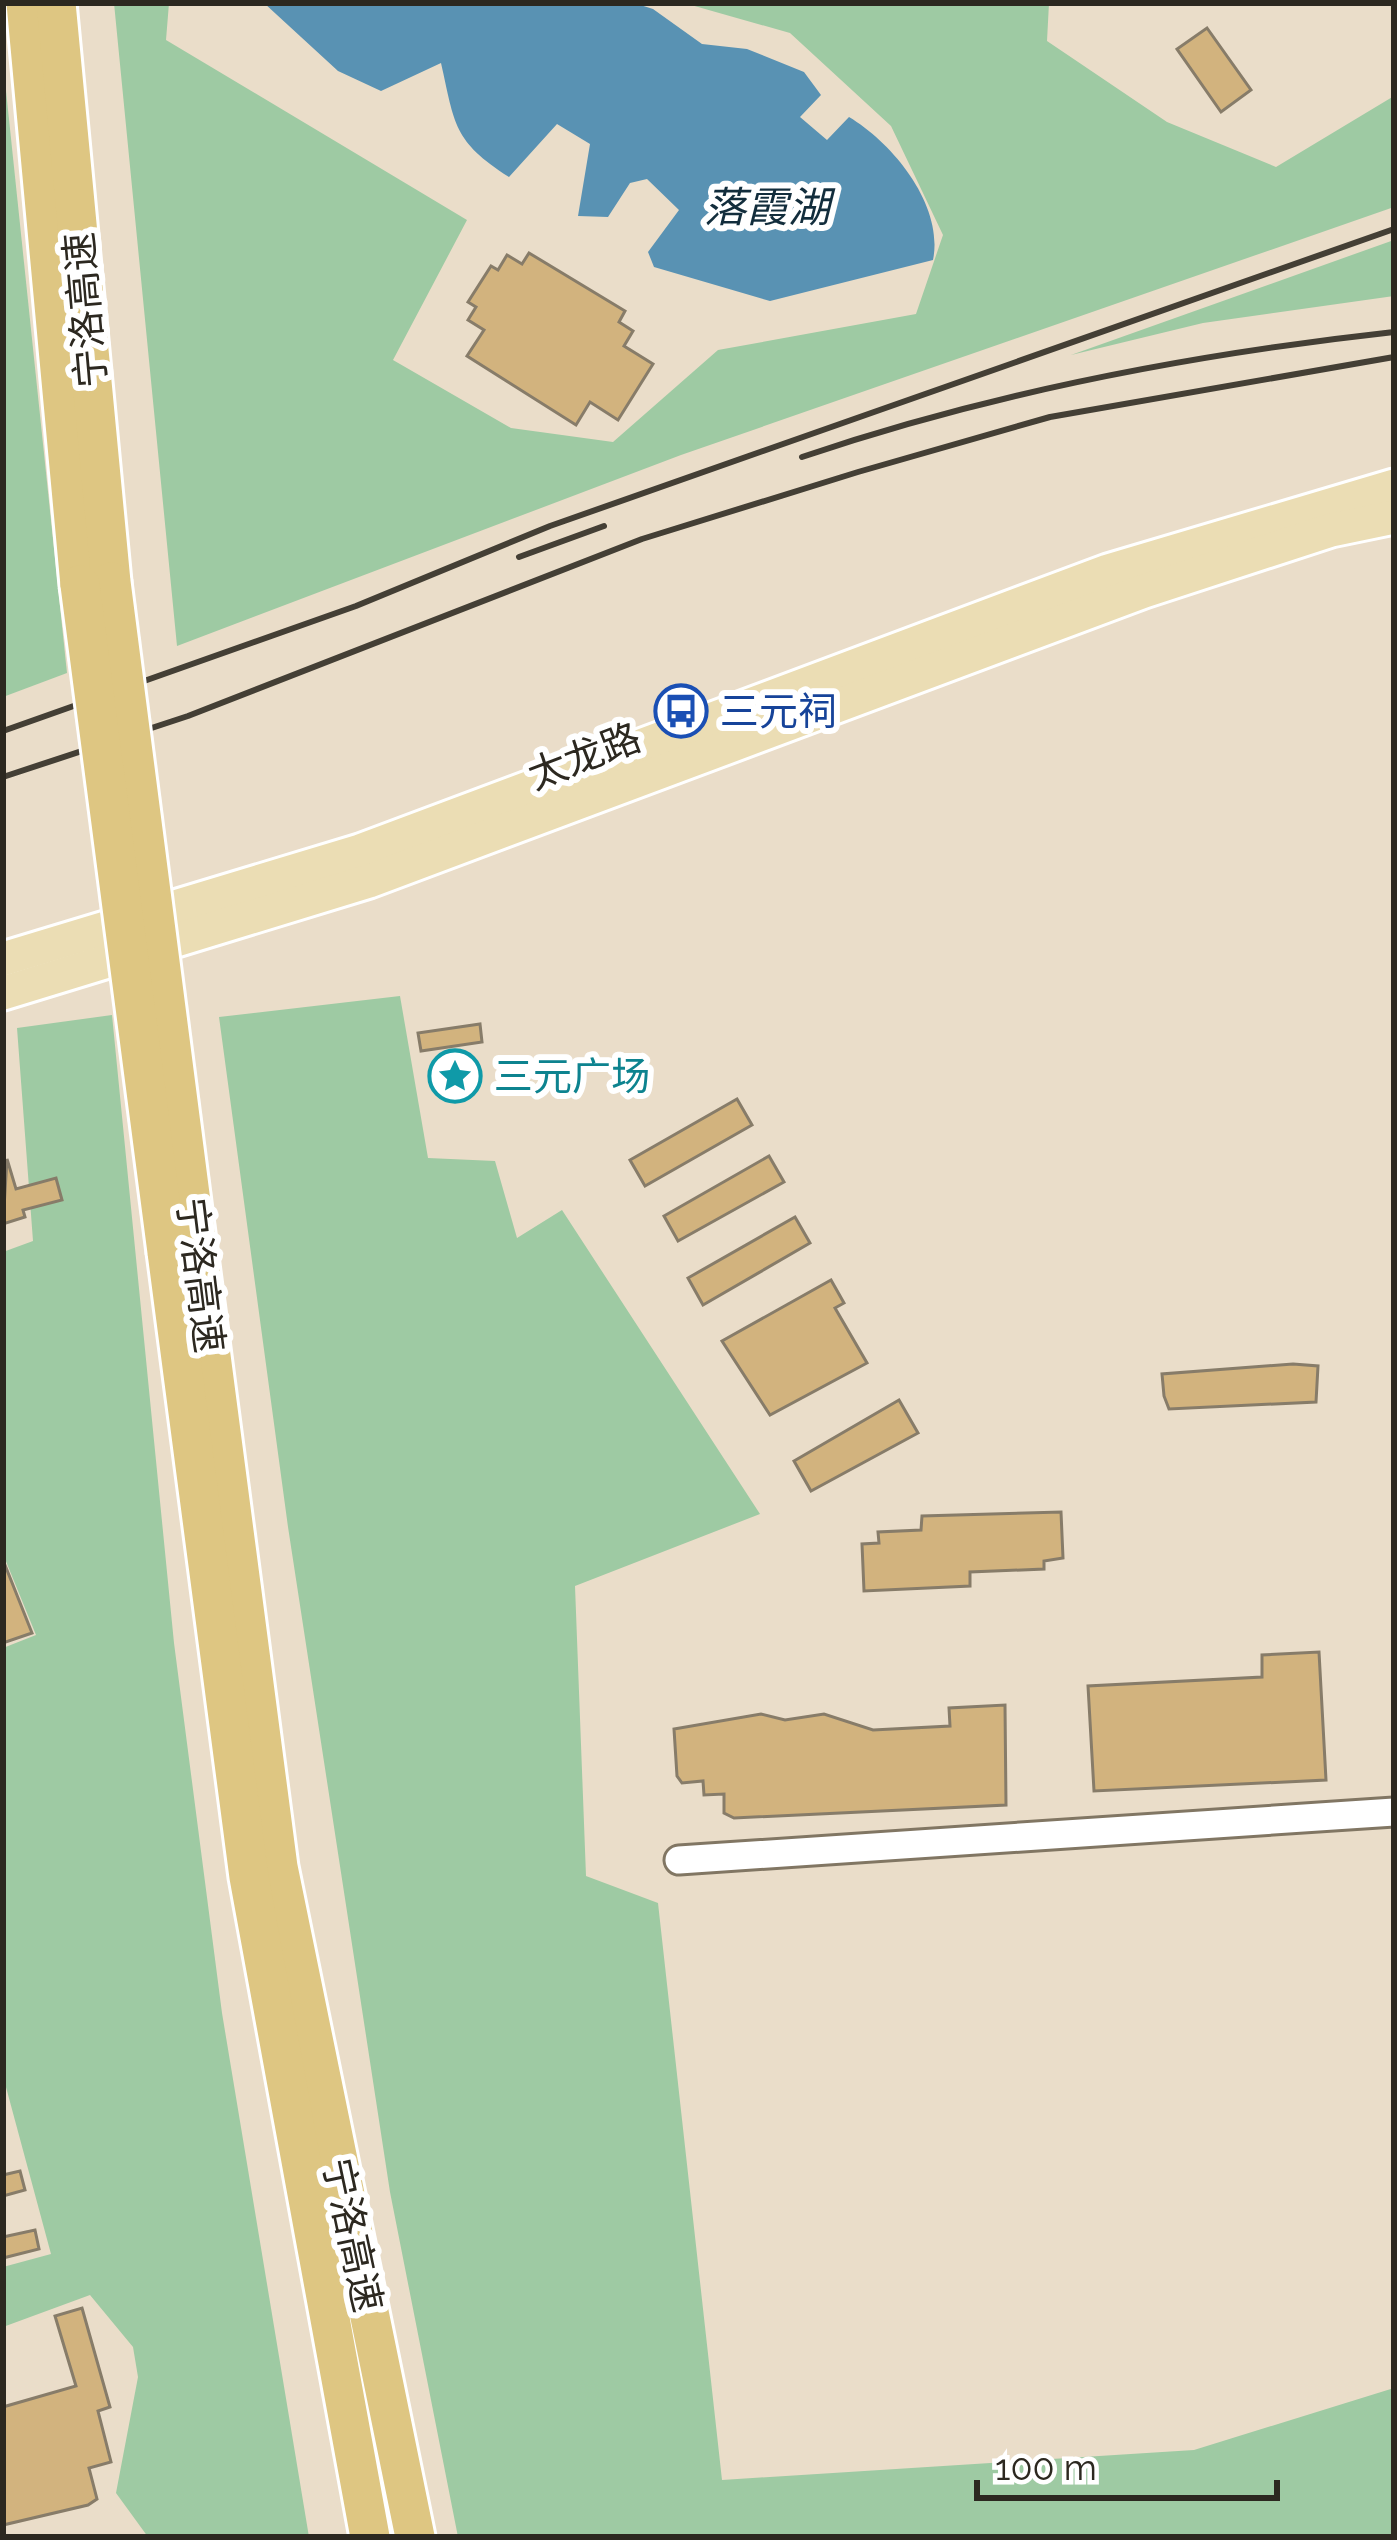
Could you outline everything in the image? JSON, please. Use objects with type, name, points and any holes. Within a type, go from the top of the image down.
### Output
[{"type":"highway","name":"宁洛高速","points":[[26,3],[182,1250],[248,1877],[370,2537]]},
{"type":"highway","name":"宁洛高速","points":[[56,3],[96,584]]},
{"type":"highway","name":"宁洛高速","points":[[182,1250],[278,1867],[415,2537]]},
{"type":"main road","name":"太龙路","points":[[3,959],[360,850],[1108,571],[1394,487]]},
{"type":"main road","name":"太龙路","points":[[3,993],[370,881],[1144,591],[1331,530],[1394,517]]},
{"type":"street","points":[[679,1860],[1394,1812]]},
{"type":"green space","points":[[114,3],[169,3],[166,40],[467,220],[393,360],[511,428],[613,442],[718,350],[916,314],[943,235],[891,126],[790,33],[684,3],[1049,3],[1047,41],[1167,122],[1276,167],[1394,96],[1394,207],[681,455],[177,646]]},
{"type":"green space","points":[[3,62],[67,673],[3,697]]},
{"type":"green space","points":[[1394,240],[1394,296],[1203,323],[1071,355]]},
{"type":"green space","points":[[400,996],[428,1158],[495,1161],[517,1238],[562,1210],[760,1514],[575,1586],[586,1876],[658,1903],[722,2480],[1194,2450],[1394,2388],[1394,2537],[458,2537],[390,2192],[288,1527],[219,1017]]},
{"type":"green space","points":[[112,1015],[174,1643],[222,2013],[309,2537],[148,2537],[116,2493],[138,2377],[133,2347],[90,2295],[3,2327],[3,2267],[51,2254],[3,2076],[3,1648],[36,1635],[3,1554],[3,1252],[33,1241],[17,1028]]},
{"type":"water","name":"落霞湖","points":[[264,3],[634,3],[653,9],[702,44],[747,49],[804,72],[821,95],[800,117],[827,140],[849,117],[883,143],[912,178],[931,219],[933,260],[770,301],[654,267],[648,252],[679,210],[647,179],[630,183],[608,217],[578,216],[590,144],[557,124],[509,177],[477,153],[459,130],[441,63],[381,91],[338,71]]},
{"type":"building","points":[[1207,28],[1251,90],[1221,112],[1177,49]]},
{"type":"building","points":[[529,253],[625,311],[619,322],[633,331],[624,346],[653,364],[618,420],[590,402],[576,425],[467,356],[484,330],[468,320],[476,307],[468,302],[491,266],[498,270],[507,255],[522,264]]},
{"type":"building","points":[[480,1024],[482,1042],[421,1051],[418,1033]]},
{"type":"building","points":[[737,1099],[752,1125],[645,1186],[630,1160]]},
{"type":"building","points":[[769,1156],[784,1182],[678,1241],[664,1216]]},
{"type":"building","points":[[7,1159],[16,1189],[56,1178],[62,1200],[23,1210],[25,1217],[3,1224]]},
{"type":"building","points":[[795,1217],[810,1243],[703,1305],[688,1278]]},
{"type":"building","points":[[831,1280],[844,1303],[835,1308],[867,1363],[770,1415],[722,1341]]},
{"type":"building","points":[[1318,1366],[1316,1402],[1169,1409],[1164,1396],[1162,1374]]},
{"type":"building","points":[[899,1400],[918,1433],[811,1491],[794,1461]]},
{"type":"building","points":[[1061,1512],[1063,1558],[1044,1561],[1044,1569],[970,1572],[970,1586],[864,1591],[862,1544],[879,1543],[878,1532],[921,1530],[922,1516]]},
{"type":"building","points":[[3,1560],[32,1633],[3,1643]]},
{"type":"building","points":[[1319,1652],[1326,1780],[1094,1791],[1088,1686],[1262,1677],[1262,1655]]},
{"type":"building","points":[[1005,1705],[1006,1805],[734,1818],[724,1813],[724,1794],[704,1795],[703,1781],[682,1783],[677,1776],[674,1729],[761,1714],[785,1720],[824,1714],[873,1730],[950,1726],[949,1708]]},
{"type":"building","points":[[20,2171],[25,2190],[3,2196],[3,2175]]},
{"type":"building","points":[[35,2230],[39,2249],[3,2258],[3,2237]]},
{"type":"building","points":[[82,2308],[110,2407],[98,2411],[111,2462],[89,2468],[97,2499],[88,2505],[3,2525],[3,2407],[76,2386],[55,2316]]},
{"type":"railway","points":[[3,731],[356,606],[550,526],[1394,229]]},
{"type":"railway","points":[[802,457],[947,413],[1095,378],[1394,332]]},
{"type":"railway","points":[[3,777],[188,716],[642,539],[858,472],[1050,417],[1394,357]]},
{"type":"railway","points":[[519,557],[604,526]]},
{"type":"place","name":"三元祠","points":[[681,711]]},
{"type":"place","name":"三元广场","points":[[455,1076]]}]
